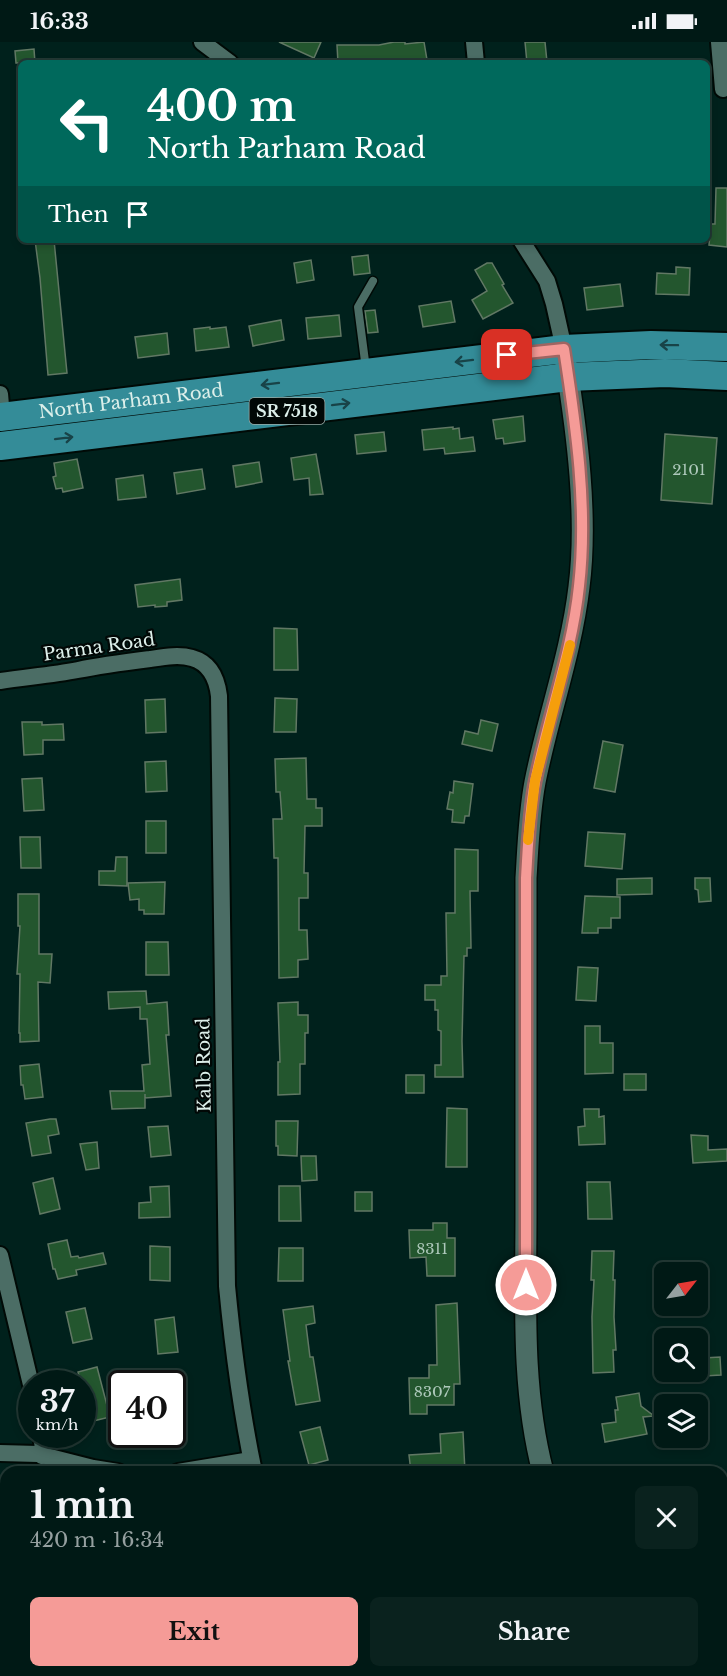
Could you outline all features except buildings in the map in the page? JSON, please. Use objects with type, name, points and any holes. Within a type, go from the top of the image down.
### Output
[{"type":"highway","name":"North Parham Road","points":[[1,410],[564,349],[651,345],[727,347]]},
{"type":"highway","name":"North Parham Road","points":[[3,446],[568,377],[665,373],[727,376]]},
{"type":"highway","points":[[1,410],[3,446]]},
{"type":"street","points":[[202,42],[226,60]]},
{"type":"street","points":[[474,42],[476,60]]},
{"type":"street","points":[[719,42],[719,89]]},
{"type":"street","points":[[522,243],[547,281],[564,349],[579,470],[582,555],[572,633],[535,781],[526,878],[528,1365],[531,1413],[542,1466]]},
{"type":"street","name":"Parma Road","points":[[0,681],[171,656],[191,657],[202,662]]},
{"type":"street","name":"Kalb Road","points":[[202,662],[215,675],[219,696],[227,1286],[233,1352],[252,1466]]},
{"type":"street","points":[[0,1256],[27,1370]]},
{"type":"street","points":[[42,1456],[44,1448]]},
{"type":"street","points":[[0,1453],[42,1456],[84,1466]]},
{"type":"lane","points":[[366,372],[358,307],[373,281]]},
{"type":"slow traffic","points":[[528,840],[535,781],[570,645]]},
{"type":"route","points":[[507,355],[564,349],[579,470],[581,506],[582,555],[572,633],[535,781],[530,820],[526,878],[526,1285]]}]
